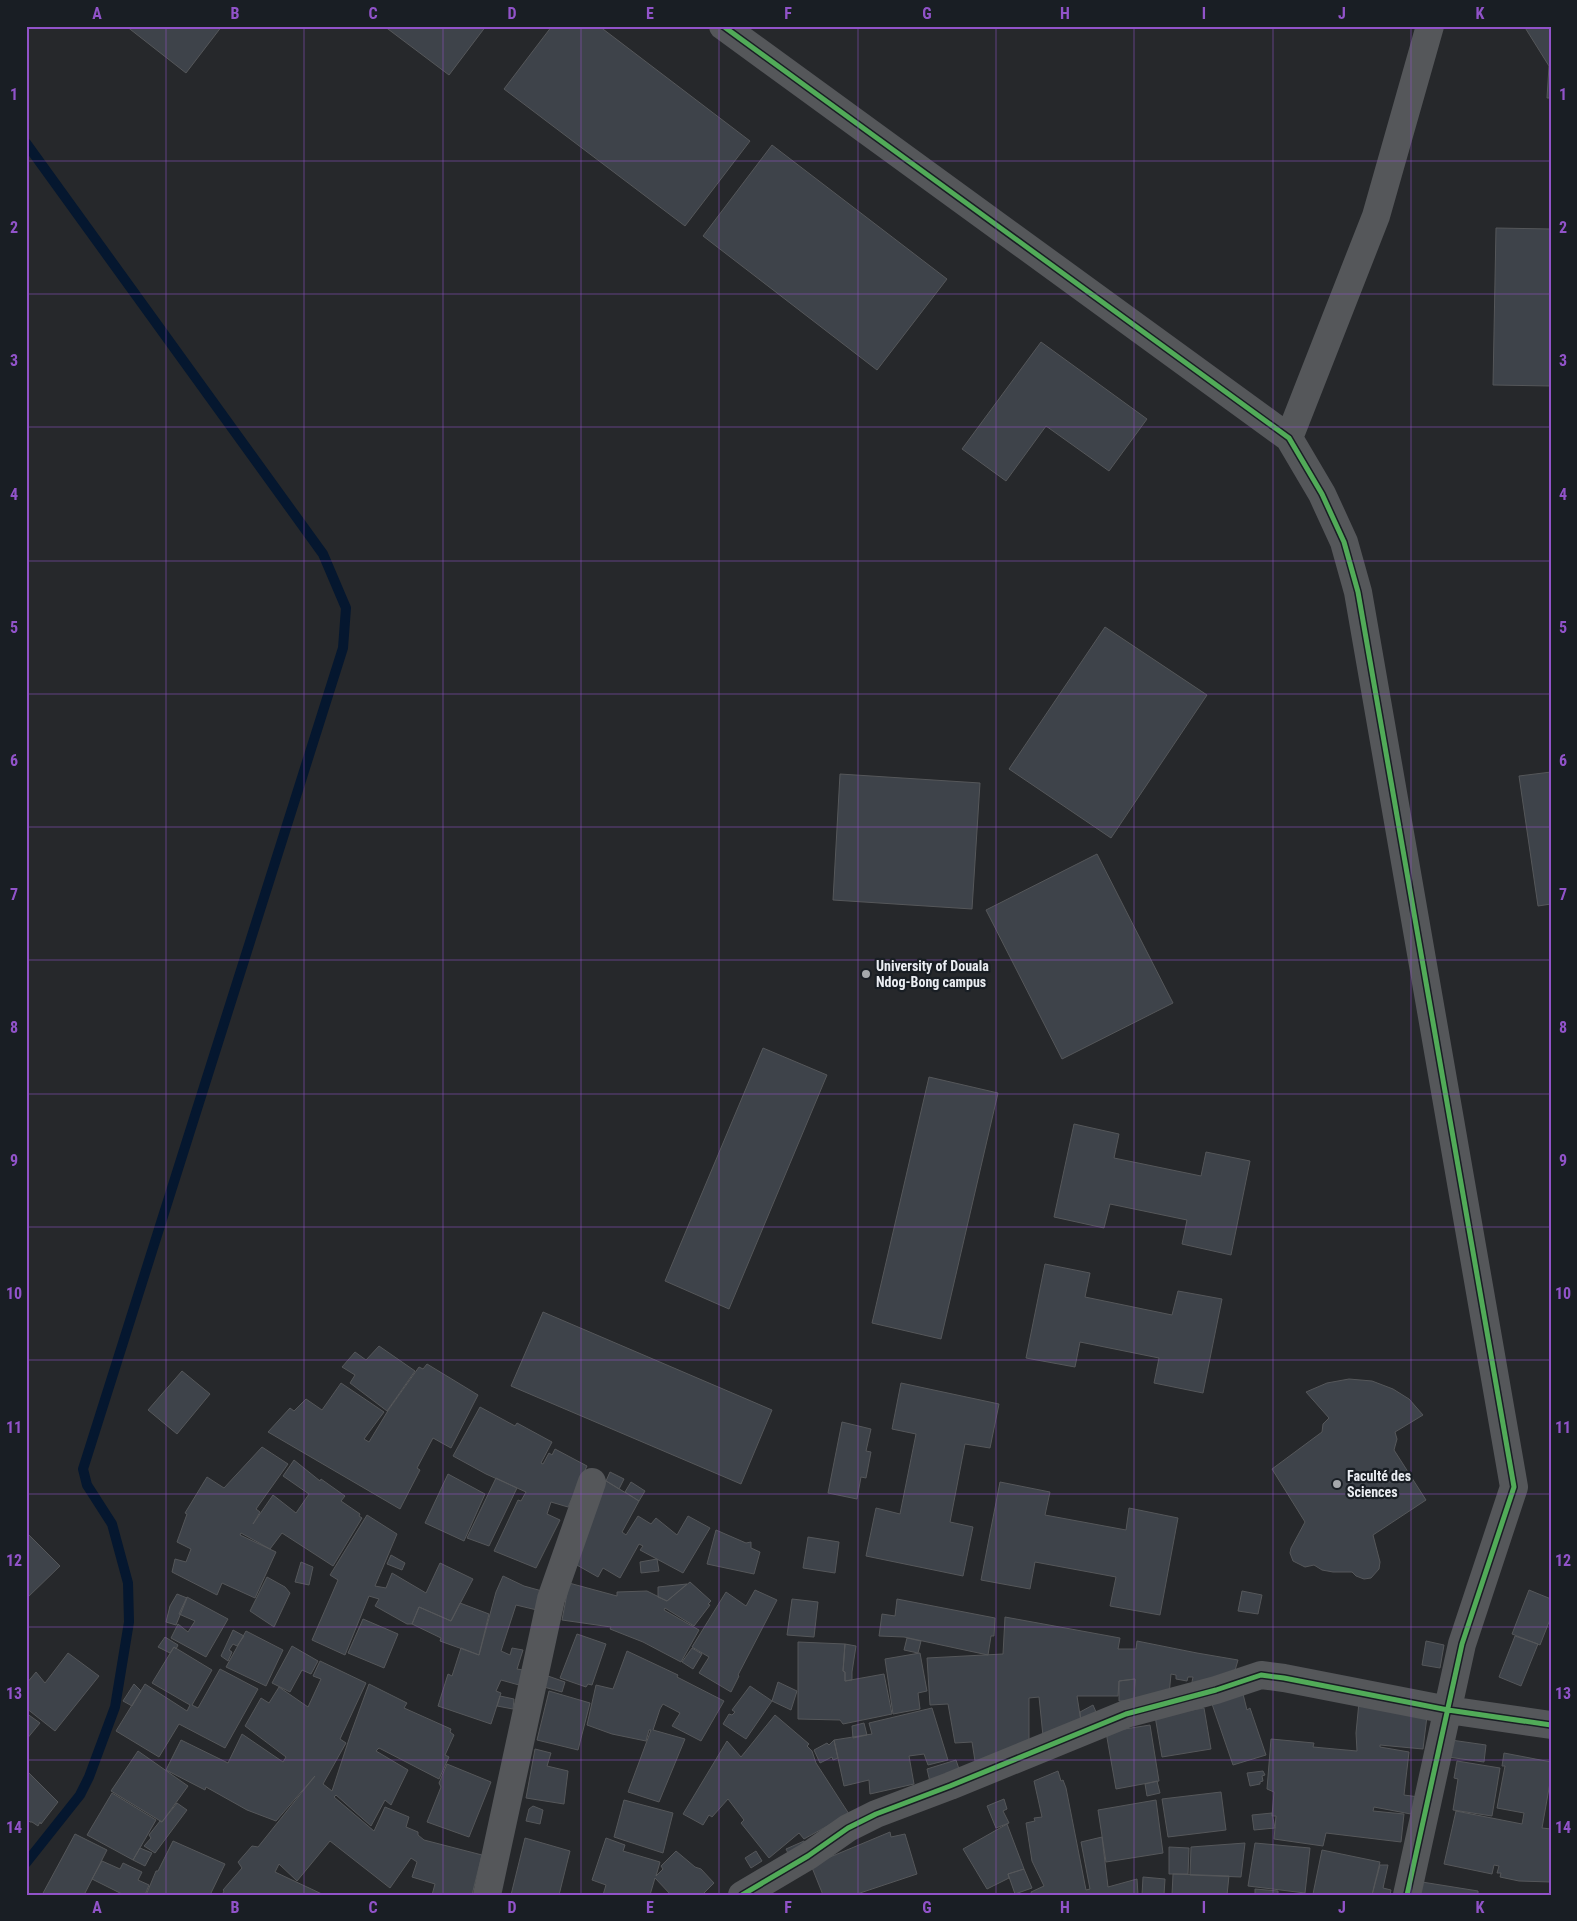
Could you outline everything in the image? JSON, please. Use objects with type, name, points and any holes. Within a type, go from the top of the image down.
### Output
[{"type":"street","points":[[723,26],[1289,438],[1322,494],[1340,534],[1358,592],[1514,1487],[1462,1644],[1406,1895]]},
{"type":"street","points":[[1289,438],[1376,216],[1430,26]]},
{"type":"street","points":[[487,1895],[551,1599],[592,1482]]},
{"type":"street","points":[[742,1895],[808,1856],[848,1828],[876,1814],[1126,1714],[1216,1690],[1261,1675],[1448,1710],[1551,1725]]},
{"type":"building","points":[[126,26],[222,26],[186,73]]},
{"type":"building","points":[[384,26],[486,26],[449,75]]},
{"type":"building","points":[[552,26],[599,26],[750,141],[685,226],[504,89]]},
{"type":"building","points":[[1524,26],[1551,26],[1551,98],[1547,98],[1549,66]]},
{"type":"building","points":[[772,145],[947,279],[877,370],[703,236]]},
{"type":"building","points":[[1496,228],[1551,229],[1551,386],[1493,385]]},
{"type":"building","points":[[1041,342],[1147,419],[1109,471],[1046,426],[1006,481],[962,449]]},
{"type":"building","points":[[1105,627],[1207,695],[1111,838],[1009,769]]},
{"type":"building","points":[[1551,772],[1551,904],[1538,906],[1519,776]]},
{"type":"building","points":[[840,774],[980,783],[972,909],[833,900]]},
{"type":"building","points":[[1097,854],[1173,1003],[1062,1059],[986,910]]},
{"type":"building","points":[[763,1048],[827,1075],[729,1309],[665,1281]]},
{"type":"building","points":[[929,1077],[998,1093],[941,1339],[872,1323]]},
{"type":"building","points":[[1074,1124],[1119,1134],[1114,1158],[1201,1176],[1206,1152],[1250,1161],[1231,1255],[1182,1244],[1187,1220],[1110,1204],[1104,1228],[1054,1217]]},
{"type":"building","points":[[1045,1264],[1090,1273],[1085,1297],[1172,1315],[1178,1291],[1222,1299],[1203,1393],[1154,1383],[1159,1358],[1080,1342],[1075,1367],[1026,1358]]},
{"type":"building","points":[[543,1312],[772,1410],[741,1484],[511,1386]]},
{"type":"building","points":[[379,1346],[415,1371],[387,1411],[350,1383],[355,1375],[342,1367],[355,1352],[366,1360]]},
{"type":"building","points":[[427,1364],[478,1395],[451,1448],[433,1438],[417,1468],[420,1470],[400,1509],[268,1432],[290,1408],[294,1411],[306,1399],[322,1410],[341,1383],[384,1412],[364,1439],[369,1442],[389,1409],[419,1367],[423,1369]]},
{"type":"building","points":[[182,1371],[210,1394],[177,1434],[148,1410]]},
{"type":"building","points":[[1349,1379],[1372,1381],[1393,1389],[1409,1399],[1423,1415],[1395,1432],[1397,1439],[1394,1450],[1426,1500],[1373,1535],[1380,1562],[1379,1569],[1371,1578],[1364,1579],[1352,1572],[1322,1570],[1314,1565],[1305,1567],[1293,1561],[1290,1553],[1291,1548],[1305,1522],[1272,1469],[1322,1432],[1323,1424],[1329,1418],[1306,1392],[1327,1383]]},
{"type":"building","points":[[901,1383],[999,1404],[990,1448],[965,1444],[950,1522],[973,1527],[963,1576],[866,1556],[876,1508],[900,1514],[916,1434],[892,1429]]},
{"type":"building","points":[[480,1407],[515,1426],[517,1423],[552,1442],[541,1463],[543,1464],[549,1453],[552,1455],[555,1449],[587,1466],[568,1507],[551,1502],[547,1514],[560,1520],[536,1568],[494,1551],[518,1500],[521,1501],[526,1492],[486,1474],[453,1456]]},
{"type":"building","points":[[842,1422],[871,1429],[866,1451],[871,1452],[866,1478],[861,1477],[857,1499],[828,1493]]},
{"type":"building","points":[[262,1447],[288,1464],[256,1509],[260,1512],[253,1524],[273,1495],[296,1513],[309,1494],[283,1476],[294,1460],[320,1481],[321,1479],[345,1496],[341,1501],[360,1514],[359,1516],[362,1518],[333,1566],[282,1533],[270,1549],[241,1533],[240,1535],[276,1552],[255,1598],[222,1583],[217,1595],[172,1572],[175,1559],[186,1562],[191,1549],[177,1542],[187,1514],[185,1513],[207,1477],[224,1488]]},
{"type":"building","points":[[610,1472],[624,1479],[619,1489],[606,1481]]},
{"type":"building","points":[[448,1474],[485,1494],[464,1541],[425,1523]]},
{"type":"building","points":[[496,1478],[517,1488],[489,1546],[467,1538]]},
{"type":"building","points":[[603,1479],[639,1501],[622,1532],[626,1535],[638,1516],[651,1524],[656,1518],[677,1535],[688,1516],[710,1528],[683,1573],[640,1550],[643,1546],[639,1544],[620,1578],[603,1568],[598,1577],[568,1560]]},
{"type":"building","points":[[631,1482],[645,1491],[639,1501],[625,1492]]},
{"type":"building","points":[[1000,1482],[1050,1492],[1045,1515],[1126,1530],[1129,1508],[1178,1518],[1160,1615],[1110,1606],[1116,1577],[1035,1562],[1030,1589],[981,1580]]},
{"type":"building","points":[[367,1515],[397,1534],[375,1586],[386,1588],[392,1573],[426,1593],[440,1563],[473,1579],[451,1621],[419,1607],[412,1624],[407,1624],[375,1606],[379,1599],[369,1596],[345,1655],[312,1640],[338,1580],[330,1575]]},
{"type":"building","points":[[716,1530],[746,1543],[751,1542],[751,1548],[760,1552],[754,1574],[707,1564]]},
{"type":"building","points":[[26,1532],[60,1566],[27,1598],[26,1597]]},
{"type":"building","points":[[808,1537],[839,1542],[835,1573],[803,1568]]},
{"type":"building","points":[[391,1555],[405,1563],[402,1570],[387,1564]]},
{"type":"building","points":[[657,1559],[659,1571],[641,1573],[640,1562]]},
{"type":"building","points":[[301,1562],[313,1567],[309,1585],[295,1582]]},
{"type":"building","points":[[503,1576],[524,1586],[542,1591],[537,1610],[516,1605],[501,1651],[510,1655],[512,1648],[523,1650],[517,1669],[523,1670],[519,1685],[501,1680],[496,1691],[501,1693],[491,1724],[438,1706],[448,1674],[452,1676],[461,1648],[479,1655],[496,1592]]},
{"type":"building","points":[[267,1577],[285,1587],[290,1593],[274,1627],[250,1611]]},
{"type":"building","points":[[690,1582],[711,1601],[694,1626],[665,1608],[664,1610],[699,1630],[681,1662],[643,1642],[610,1629],[611,1627],[562,1620],[569,1583],[617,1596],[617,1592],[647,1591],[667,1601]]},
{"type":"building","points":[[687,1584],[667,1601],[658,1597],[658,1587]]},
{"type":"building","points":[[755,1590],[777,1600],[731,1692],[699,1673],[709,1657],[692,1647],[726,1592],[746,1606]]},
{"type":"building","points":[[1529,1590],[1551,1599],[1551,1617],[1540,1645],[1512,1634]]},
{"type":"building","points":[[1242,1591],[1262,1595],[1258,1614],[1238,1611]]},
{"type":"building","points":[[177,1594],[187,1598],[176,1625],[166,1622],[170,1606]]},
{"type":"building","points":[[187,1597],[228,1619],[206,1657],[171,1638],[178,1624],[188,1632],[195,1621],[179,1614]]},
{"type":"building","points":[[792,1599],[818,1602],[814,1637],[787,1635]]},
{"type":"building","points":[[897,1599],[995,1618],[994,1636],[991,1636],[988,1655],[904,1637],[879,1636],[882,1614],[895,1616]]},
{"type":"building","points":[[460,1603],[489,1614],[479,1655],[440,1641],[441,1638],[412,1624],[419,1607],[451,1621]]},
{"type":"building","points":[[1005,1617],[1120,1638],[1118,1649],[1136,1649],[1137,1641],[1238,1660],[1234,1674],[1191,1687],[1193,1677],[1188,1677],[1187,1681],[1176,1679],[1176,1675],[1171,1674],[1169,1695],[1134,1698],[1135,1679],[1119,1681],[1118,1696],[1077,1696],[1082,1728],[1043,1736],[1039,1697],[1029,1698],[1029,1743],[1001,1757],[975,1761],[972,1742],[955,1743],[948,1704],[930,1705],[927,1658],[1003,1654]]},
{"type":"building","points":[[363,1619],[398,1634],[384,1668],[348,1653]]},
{"type":"building","points":[[233,1630],[244,1636],[237,1646],[233,1644],[229,1650],[232,1652],[228,1661],[221,1656]]},
{"type":"building","points":[[246,1631],[283,1650],[266,1686],[226,1667]]},
{"type":"building","points":[[577,1634],[606,1644],[592,1685],[588,1684],[586,1687],[560,1678]]},
{"type":"building","points":[[1515,1636],[1538,1644],[1521,1686],[1499,1677]]},
{"type":"building","points":[[165,1637],[178,1645],[170,1653],[158,1647]]},
{"type":"building","points":[[907,1638],[921,1641],[918,1653],[904,1650]]},
{"type":"building","points":[[1426,1641],[1444,1645],[1440,1668],[1422,1665]]},
{"type":"building","points":[[798,1642],[845,1644],[843,1671],[845,1672],[845,1681],[884,1674],[892,1714],[843,1724],[840,1720],[798,1719]]},
{"type":"building","points":[[845,1644],[856,1646],[852,1680],[845,1681],[845,1672],[843,1671]]},
{"type":"building","points":[[292,1646],[318,1661],[311,1674],[302,1670],[290,1692],[272,1683]]},
{"type":"building","points":[[174,1647],[212,1670],[192,1705],[198,1708],[220,1669],[258,1689],[225,1748],[179,1724],[159,1757],[116,1731],[145,1684],[187,1711],[190,1705],[152,1683]]},
{"type":"building","points":[[692,1648],[702,1654],[693,1669],[682,1662]]},
{"type":"building","points":[[627,1651],[678,1675],[677,1677],[724,1701],[701,1741],[672,1726],[680,1713],[663,1704],[653,1730],[685,1739],[659,1802],[628,1792],[651,1730],[649,1730],[646,1741],[612,1734],[587,1725],[596,1685],[613,1689]]},
{"type":"building","points":[[68,1653],[99,1676],[55,1731],[26,1708],[26,1684],[36,1672],[45,1683]]},
{"type":"building","points":[[920,1653],[927,1691],[918,1693],[920,1709],[893,1714],[885,1659]]},
{"type":"building","points":[[320,1661],[366,1683],[340,1739],[346,1743],[323,1784],[332,1791],[369,1684],[407,1703],[404,1708],[451,1729],[450,1732],[454,1735],[445,1755],[449,1757],[439,1779],[379,1748],[376,1751],[408,1770],[391,1805],[385,1800],[371,1826],[336,1795],[334,1797],[374,1831],[385,1807],[409,1817],[406,1827],[418,1832],[418,1835],[424,1840],[482,1855],[472,1895],[432,1895],[435,1884],[412,1877],[417,1862],[411,1858],[390,1888],[330,1841],[297,1881],[279,1864],[275,1872],[324,1895],[222,1895],[223,1890],[242,1868],[238,1862],[252,1846],[258,1847],[315,1776],[276,1821],[247,1810],[206,1787],[205,1790],[166,1770],[181,1740],[228,1763],[242,1734],[283,1762],[286,1757],[245,1726],[261,1698],[269,1703],[279,1687],[308,1707],[321,1679],[313,1676]]},
{"type":"building","points":[[548,1676],[565,1682],[562,1692],[544,1687]]},
{"type":"building","points":[[1135,1679],[1134,1701],[1119,1701],[1119,1681]]},
{"type":"building","points":[[778,1682],[797,1691],[791,1710],[772,1701]]},
{"type":"building","points":[[134,1684],[141,1691],[132,1706],[123,1701]]},
{"type":"building","points":[[750,1686],[772,1701],[746,1739],[723,1724],[729,1714],[732,1715],[735,1712],[732,1710]]},
{"type":"building","points":[[549,1691],[590,1703],[578,1750],[537,1740]]},
{"type":"building","points":[[1243,1694],[1247,1710],[1250,1708],[1266,1755],[1233,1765],[1212,1704]]},
{"type":"building","points":[[500,1696],[514,1699],[513,1709],[497,1706]]},
{"type":"building","points":[[1359,1702],[1427,1716],[1423,1749],[1380,1745],[1380,1747],[1409,1752],[1404,1795],[1419,1797],[1416,1815],[1374,1807],[1373,1811],[1404,1814],[1401,1842],[1326,1833],[1323,1846],[1274,1839],[1276,1816],[1272,1816],[1274,1792],[1267,1789],[1271,1739],[1314,1743],[1313,1747],[1357,1751],[1356,1733]]},
{"type":"building","points":[[1093,1705],[1096,1712],[1081,1723],[1080,1712]]},
{"type":"building","points":[[932,1708],[948,1760],[928,1765],[924,1754],[909,1756],[914,1784],[870,1794],[869,1780],[844,1786],[834,1740],[872,1734],[869,1723]]},
{"type":"building","points":[[1204,1708],[1211,1749],[1162,1757],[1155,1716]]},
{"type":"building","points":[[26,1713],[40,1723],[26,1740]]},
{"type":"building","points":[[775,1715],[809,1744],[807,1746],[812,1751],[816,1763],[849,1814],[804,1839],[799,1833],[769,1858],[741,1823],[744,1820],[728,1799],[712,1817],[709,1815],[703,1825],[683,1814],[727,1741],[741,1757]]},
{"type":"building","points":[[864,1723],[867,1735],[853,1738],[852,1726]]},
{"type":"building","points":[[1150,1725],[1159,1781],[1116,1789],[1106,1732]]},
{"type":"building","points":[[834,1740],[838,1758],[833,1760],[832,1757],[820,1763],[814,1750],[827,1743],[829,1745]]},
{"type":"building","points":[[1451,1740],[1486,1745],[1484,1762],[1448,1757]]},
{"type":"building","points":[[535,1749],[551,1753],[547,1766],[568,1771],[564,1804],[526,1798]]},
{"type":"building","points":[[138,1751],[188,1786],[162,1822],[111,1791]]},
{"type":"building","points":[[1504,1753],[1551,1762],[1551,1777],[1542,1828],[1551,1829],[1551,1882],[1519,1881],[1500,1877],[1501,1873],[1497,1873],[1499,1866],[1494,1865],[1492,1874],[1444,1864],[1456,1811],[1522,1824],[1524,1813],[1497,1808],[1505,1766],[1502,1766]]},
{"type":"building","points":[[956,1760],[960,1772],[930,1782],[927,1769]]},
{"type":"building","points":[[1457,1761],[1500,1768],[1492,1816],[1453,1810],[1458,1779],[1454,1778]]},
{"type":"building","points":[[447,1764],[491,1782],[469,1837],[427,1822],[441,1787],[439,1783]]},
{"type":"building","points":[[27,1771],[58,1802],[38,1826],[26,1818]]},
{"type":"building","points":[[1058,1771],[1061,1781],[1063,1780],[1066,1788],[1086,1890],[1090,1889],[1081,1842],[1102,1837],[1108,1887],[1137,1879],[1138,1895],[1032,1895],[1031,1892],[1044,1886],[1032,1861],[1026,1823],[1035,1821],[1034,1818],[1042,1817],[1034,1781]]},
{"type":"building","points":[[1263,1771],[1265,1775],[1262,1776],[1263,1781],[1260,1784],[1250,1786],[1247,1773]]},
{"type":"building","points":[[1157,1781],[1160,1793],[1147,1796],[1145,1784]]},
{"type":"building","points":[[1221,1792],[1226,1830],[1168,1837],[1162,1799]]},
{"type":"building","points":[[112,1793],[156,1820],[133,1860],[87,1835]]},
{"type":"building","points":[[1004,1799],[1007,1809],[1003,1811],[1009,1823],[996,1828],[987,1806]]},
{"type":"building","points":[[624,1800],[673,1813],[663,1853],[614,1837]]},
{"type":"building","points":[[1156,1800],[1163,1853],[1106,1862],[1098,1810]]},
{"type":"building","points":[[177,1803],[187,1810],[155,1853],[144,1846],[151,1838],[149,1835]]},
{"type":"building","points":[[533,1806],[543,1810],[540,1824],[526,1821],[529,1809]]},
{"type":"building","points":[[1272,1813],[1275,1828],[1254,1830],[1252,1815]]},
{"type":"building","points":[[1007,1824],[1024,1869],[1008,1874],[1009,1878],[987,1889],[963,1849]]},
{"type":"building","points":[[890,1832],[891,1837],[905,1834],[917,1874],[854,1895],[823,1895],[811,1865]]},
{"type":"building","points":[[75,1834],[107,1850],[84,1895],[42,1895]]},
{"type":"building","points":[[525,1838],[570,1851],[559,1895],[511,1895]]},
{"type":"building","points":[[606,1838],[625,1845],[623,1851],[660,1862],[656,1876],[663,1869],[661,1866],[676,1851],[695,1867],[701,1869],[714,1883],[702,1895],[671,1895],[655,1878],[650,1895],[603,1895],[606,1885],[592,1880]]},
{"type":"building","points":[[173,1841],[225,1864],[211,1893],[215,1895],[146,1895],[156,1871],[158,1871]]},
{"type":"building","points":[[804,1841],[808,1849],[790,1857],[786,1849]]},
{"type":"building","points":[[1245,1843],[1241,1877],[1190,1875],[1191,1847]]},
{"type":"building","points":[[1255,1843],[1310,1848],[1305,1893],[1248,1886]]},
{"type":"building","points":[[1169,1847],[1189,1848],[1188,1874],[1169,1874]]},
{"type":"building","points":[[140,1848],[152,1853],[145,1866],[133,1860]]},
{"type":"building","points":[[1322,1850],[1380,1862],[1372,1895],[1313,1894]]},
{"type":"building","points":[[756,1851],[762,1861],[751,1868],[745,1858]]},
{"type":"building","points":[[102,1861],[120,1869],[123,1863],[142,1872],[138,1880],[149,1885],[145,1895],[124,1895],[92,1879]]},
{"type":"building","points":[[1380,1865],[1388,1865],[1383,1888],[1391,1890],[1390,1895],[1372,1895]]},
{"type":"building","points":[[1024,1869],[1032,1888],[1015,1894],[1008,1874]]},
{"type":"building","points":[[1173,1874],[1229,1876],[1227,1895],[1172,1895]]},
{"type":"building","points":[[1143,1877],[1165,1879],[1164,1895],[1142,1895]]},
{"type":"building","points":[[1422,1882],[1478,1891],[1478,1894],[1489,1895],[1420,1895]]},
{"type":"building","points":[[1255,1889],[1278,1891],[1278,1895],[1255,1895]]},
{"type":"waterway","points":[[26,143],[323,554],[346,608],[343,648],[83,1469],[87,1485],[112,1524],[128,1583],[129,1622],[115,1707],[89,1777],[80,1795],[26,1863]]},
{"type":"cycle path","points":[[723,26],[1289,438],[1322,494],[1344,542],[1358,592],[1514,1487],[1462,1644],[1407,1895]]},
{"type":"cycle path","points":[[742,1895],[808,1856],[848,1828],[876,1814],[1126,1714],[1216,1690],[1261,1675],[1448,1710],[1551,1725]]},
{"type":"place","name":"University of Douala Ndog-Bong campus","points":[[866,974]]},
{"type":"place","name":"Faculté des Sciences","points":[[1337,1484]]}]
